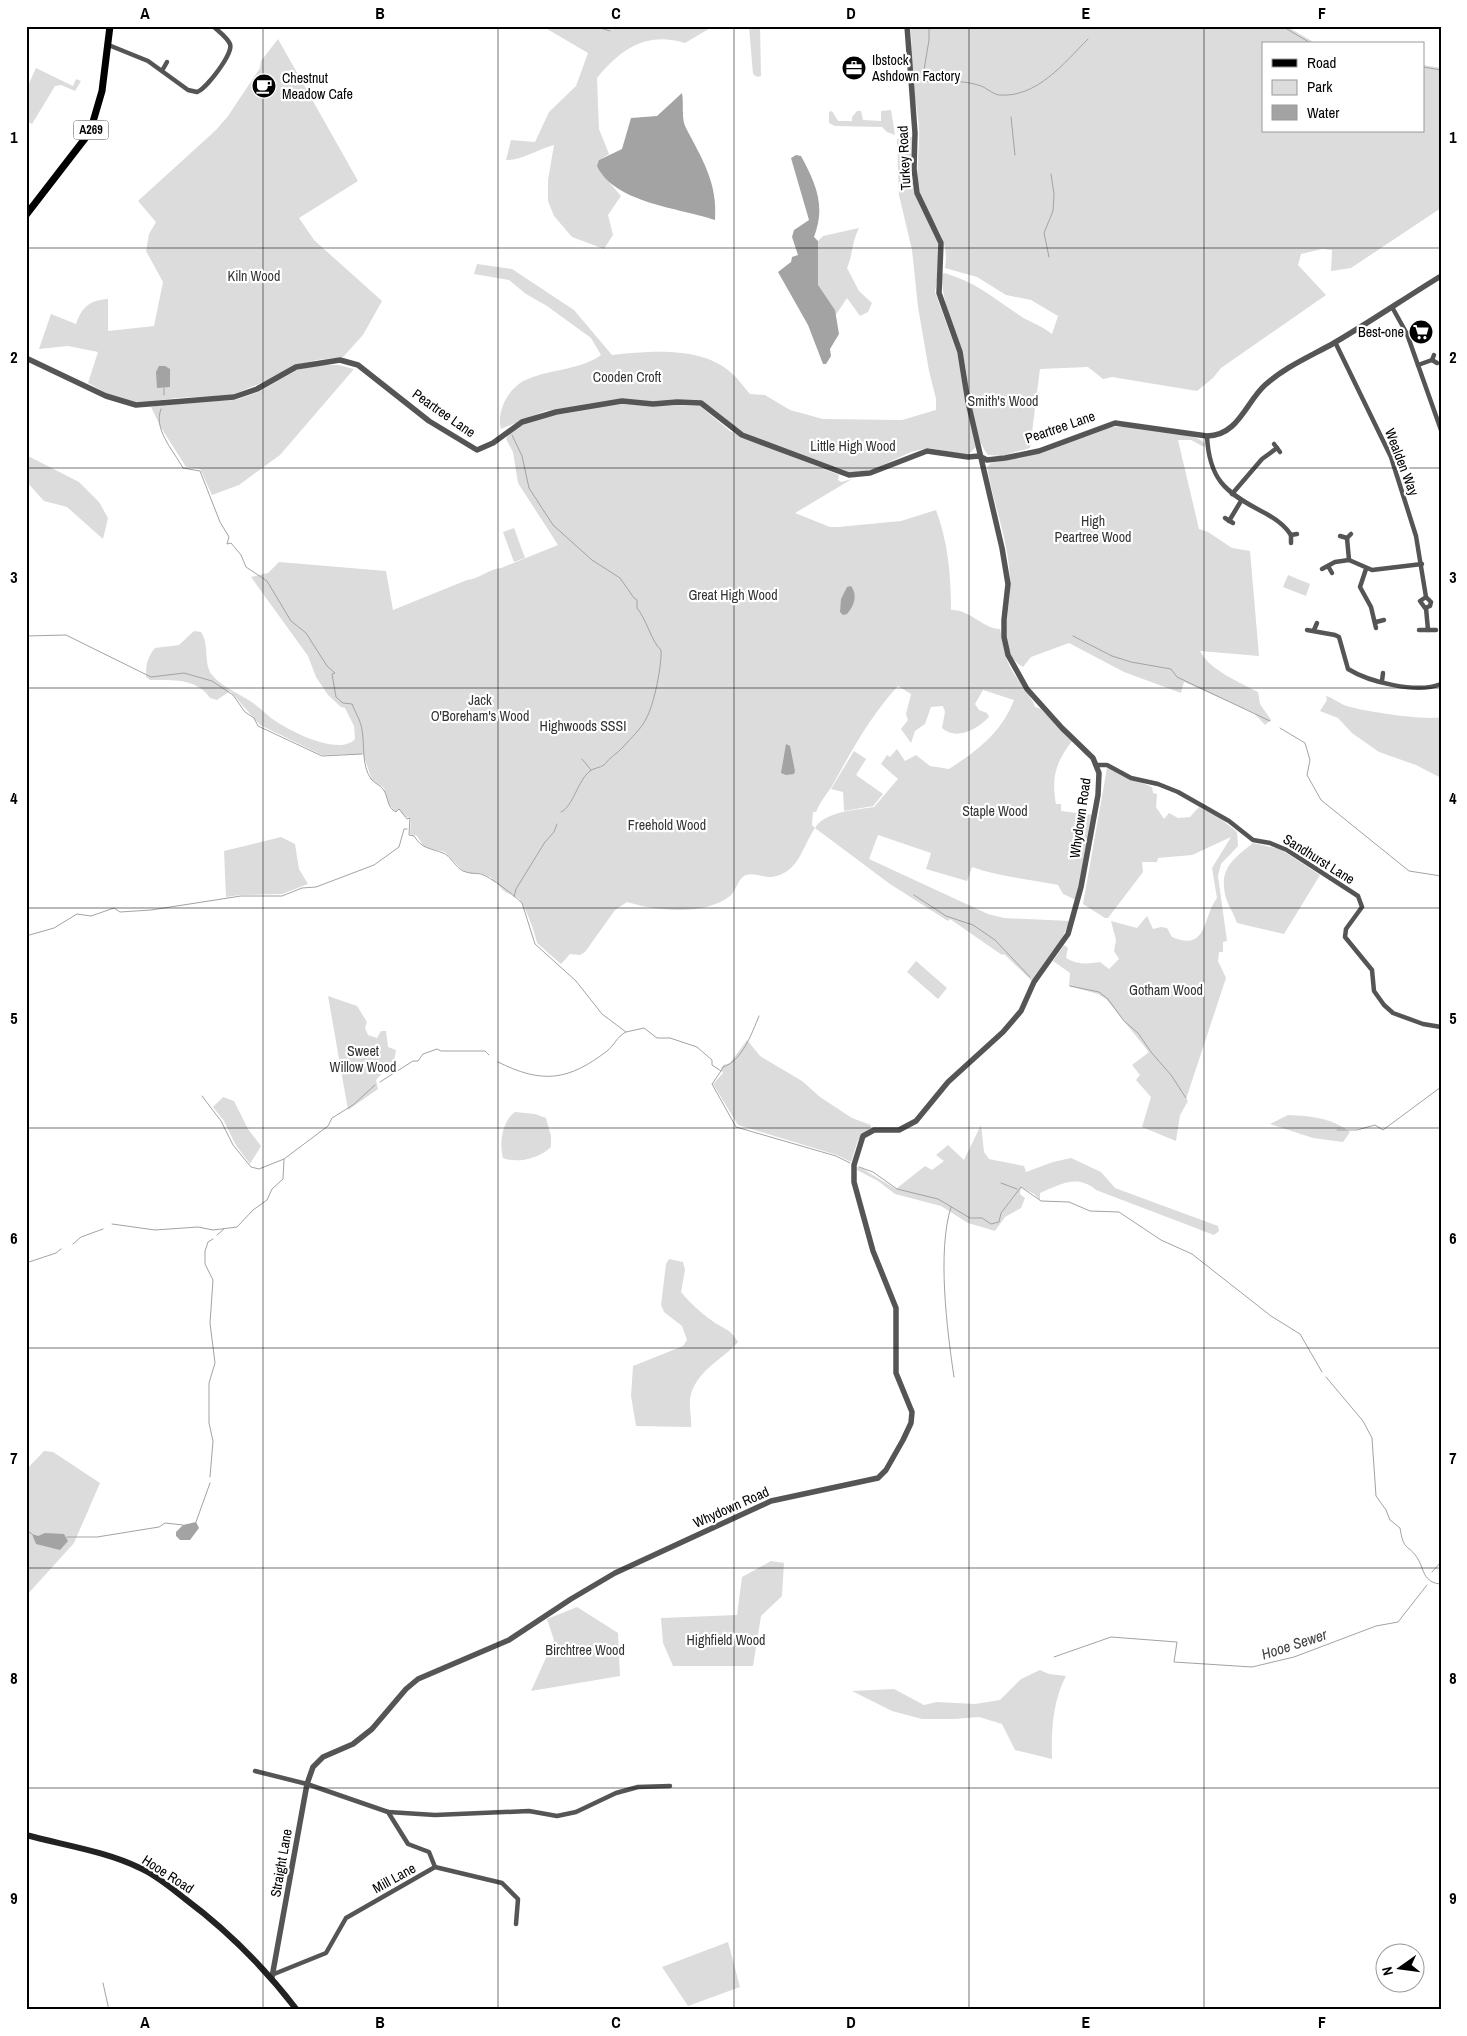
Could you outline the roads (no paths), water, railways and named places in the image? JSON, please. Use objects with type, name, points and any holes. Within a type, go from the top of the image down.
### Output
[{"type":"main road","name":"A269","points":[[26,215],[90,132],[102,91],[110,26]]},
{"type":"main road","name":"Hooe Road","points":[[26,1834],[120,1860],[140,1868],[161,1881],[212,1919],[273,1976],[297,2010]]},
{"type":"street","points":[[111,46],[130,52],[162,70],[193,92],[204,88],[227,57],[231,48],[229,42],[213,26]]},
{"type":"street","name":"Turkey Road","points":[[907,26],[915,133],[914,170],[917,193],[941,243],[939,293],[960,352],[968,402],[982,458]]},
{"type":"street","points":[[162,70],[168,62]]},
{"type":"street","name":"Peartree Lane","points":[[26,358],[106,396],[136,405],[234,397],[257,389],[296,368],[317,362],[348,362],[358,365],[429,421],[476,450],[494,443],[522,422],[556,412],[630,401],[653,404],[701,403],[742,435],[849,476],[870,473],[928,451],[987,460],[1040,450],[1115,423],[1207,436],[1221,434],[1233,426],[1259,391],[1285,370],[1335,342],[1441,276]]},
{"type":"street","points":[[1392,307],[1403,324],[1441,430]]},
{"type":"street","name":"Wealden Way","points":[[1335,342],[1392,457],[1422,564],[1426,597],[1431,602],[1426,608],[1428,630]]},
{"type":"street","points":[[1418,365],[1434,359]]},
{"type":"street","points":[[1435,414],[1441,412]]},
{"type":"street","points":[[1207,436],[1212,468],[1222,485],[1241,500],[1276,520],[1291,535]]},
{"type":"street","points":[[1232,494],[1262,459],[1277,448]]},
{"type":"street","name":"Whydown Road","points":[[323,1756],[353,1744],[372,1729],[406,1689],[418,1679],[509,1640],[571,1599],[615,1573],[771,1500],[872,1481],[886,1470],[908,1428],[912,1412],[896,1373],[896,1308],[873,1251],[854,1182],[854,1165],[863,1136],[869,1132],[899,1130],[909,1126],[923,1115],[948,1082],[1003,1032],[1021,1011],[1034,982],[1068,934],[1092,839],[1098,795],[1097,765],[1093,758],[1062,728],[1027,689],[1008,656],[1004,637],[1004,620],[1008,584],[982,458]]},
{"type":"street","points":[[1229,521],[1241,500]]},
{"type":"street","points":[[1291,535],[1297,534]]},
{"type":"street","points":[[1347,538],[1352,534]]},
{"type":"street","points":[[1290,542],[1291,535]]},
{"type":"street","points":[[1340,536],[1347,538]]},
{"type":"street","points":[[1347,538],[1349,560]]},
{"type":"street","points":[[1322,569],[1349,560],[1366,569],[1378,570],[1422,564]]},
{"type":"street","points":[[1328,566],[1332,573]]},
{"type":"street","points":[[1366,569],[1360,587],[1372,607],[1376,628]]},
{"type":"street","name":"Wealden Way","points":[[1426,597],[1422,598],[1420,603],[1426,608]]},
{"type":"street","points":[[1376,622],[1384,620]]},
{"type":"street","points":[[1314,630],[1318,623]]},
{"type":"street","points":[[1307,630],[1314,630],[1339,638],[1348,669],[1363,677],[1422,689],[1441,684]]},
{"type":"street","points":[[1419,630],[1436,630]]},
{"type":"street","points":[[1382,681],[1383,673]]},
{"type":"street","name":"Sandhurst Lane","points":[[1097,765],[1107,765],[1131,778],[1158,784],[1178,792],[1229,821],[1253,840],[1270,843],[1287,850],[1358,896],[1362,907],[1346,930],[1345,937],[1372,970],[1378,997],[1393,1013],[1423,1024],[1441,1027]]},
{"type":"street","name":"Straight Lane","points":[[273,1976],[307,1784],[313,1767],[323,1756]]},
{"type":"street","points":[[255,1771],[307,1784],[388,1812],[435,1815],[528,1811],[557,1816],[576,1812],[616,1793],[638,1787],[670,1786]]},
{"type":"street","points":[[388,1812],[408,1844],[429,1852],[435,1867]]},
{"type":"street","name":"Mill Lane","points":[[273,1976],[326,1953],[346,1918],[435,1867],[502,1883],[518,1899],[516,1924]]},
{"type":"water","points":[[682,93],[684,125],[708,172],[714,194],[715,220],[633,196],[618,188],[606,178],[597,166],[599,160],[622,149],[631,118],[657,116]]},
{"type":"water","points":[[796,155],[801,156],[818,195],[818,226],[814,237],[818,241],[818,285],[835,310],[839,334],[830,349],[831,356],[826,364],[823,364],[808,325],[778,272],[791,262],[792,257],[798,255],[792,237],[794,230],[809,220],[791,158]]},
{"type":"water","points":[[159,366],[165,366],[170,369],[170,387],[157,388],[156,372]]},
{"type":"water","points":[[851,586],[854,593],[853,604],[847,614],[843,615],[840,612],[841,599],[847,587]]},
{"type":"water","points":[[786,744],[790,746],[794,774],[786,775],[781,773]]},
{"type":"water","points":[[196,1522],[199,1528],[190,1540],[180,1540],[176,1536],[176,1532],[183,1525]]},
{"type":"water","points":[[45,1533],[64,1534],[68,1541],[60,1550],[36,1544],[32,1534],[38,1536]]},
{"type":"waterway","points":[[594,26],[610,31]]},
{"type":"waterway","points":[[929,26],[929,40],[923,76],[928,82],[953,81],[972,83],[999,95],[1026,91],[1038,85],[1059,68],[1088,39]]},
{"type":"waterway","points":[[1282,26],[1309,42]]},
{"type":"waterway","points":[[1424,67],[1441,70]]},
{"type":"waterway","points":[[1011,117],[1015,155]]},
{"type":"waterway","points":[[1049,257],[1044,233],[1053,211],[1054,194],[1051,174]]},
{"type":"waterway","points":[[164,388],[164,395]]},
{"type":"waterway","points":[[161,409],[159,417],[165,439],[183,468],[200,471],[220,522],[229,537],[227,544],[231,543],[241,555],[246,567],[267,581],[291,621],[306,633],[327,666],[335,673],[332,674],[336,697],[343,703],[352,704],[360,723],[368,773],[372,780],[383,789],[393,810],[396,812],[399,809],[407,819],[410,818],[409,835],[414,836],[423,846],[446,854],[463,871],[481,874],[491,879],[519,900],[522,903],[535,944],[576,981],[602,1014],[626,1032],[644,1028],[657,1038],[670,1038],[697,1047],[712,1060],[712,1065],[721,1071],[712,1084],[736,1127],[836,1156],[850,1163]]},
{"type":"waterway","points":[[512,435],[522,456],[529,488],[553,525],[592,560],[620,578],[637,600],[637,608],[661,650],[655,695],[644,723],[604,765],[591,770],[586,775],[569,805],[561,812]]},
{"type":"waterway","points":[[26,636],[66,635],[151,677],[184,673],[212,681],[233,695],[245,712],[254,718],[258,726],[322,756],[362,754]]},
{"type":"waterway","points":[[1073,636],[1112,656],[1131,662],[1171,669],[1177,677],[1270,721]]},
{"type":"waterway","points":[[1280,728],[1305,743],[1310,760],[1307,775],[1321,800],[1409,871],[1441,876]]},
{"type":"waterway","points":[[582,759],[591,770]]},
{"type":"waterway","points":[[514,897],[516,889],[545,842],[554,832],[557,824]]},
{"type":"waterway","points":[[26,936],[54,928],[77,914],[91,916],[114,908],[120,912],[151,910],[241,896],[282,896],[302,888],[316,887],[374,865],[399,847],[404,829],[407,829]]},
{"type":"waterway","points":[[914,895],[946,916],[973,925],[995,940],[1030,977]]},
{"type":"waterway","points":[[1070,986],[1099,992],[1108,999],[1124,1021],[1138,1033],[1151,1052],[1171,1075],[1186,1098]]},
{"type":"waterway","points":[[721,1071],[723,1067],[730,1064],[741,1053],[750,1038],[759,1016]]},
{"type":"waterway","points":[[498,1062],[528,1074],[554,1076],[567,1073],[593,1061],[610,1049],[620,1036],[626,1032]]},
{"type":"waterway","points":[[380,1082],[413,1061],[418,1061],[423,1054],[437,1049],[441,1051],[485,1051],[489,1055]]},
{"type":"waterway","points":[[112,1224],[155,1230],[198,1227],[213,1230],[237,1227],[253,1210],[267,1200],[272,1189],[283,1179],[284,1159],[328,1126],[332,1118],[353,1105],[375,1085]]},
{"type":"waterway","points":[[1337,1130],[1357,1130],[1375,1125],[1383,1130],[1441,1087]]},
{"type":"waterway","points":[[202,1096],[221,1121],[233,1145],[251,1167],[259,1169],[284,1159]]},
{"type":"waterway","points":[[859,1167],[873,1172],[897,1189],[938,1199],[970,1218],[982,1218],[991,1224],[999,1222],[1001,1213],[1021,1187],[1041,1201],[1069,1202],[1090,1211],[1119,1212],[1161,1240],[1192,1254],[1271,1316],[1300,1334],[1322,1372]]},
{"type":"waterway","points":[[1001,1183],[1017,1189]]},
{"type":"waterway","points":[[951,1207],[947,1225],[944,1268],[946,1314],[954,1377]]},
{"type":"waterway","points":[[73,1244],[81,1237],[103,1229]]},
{"type":"waterway","points":[[217,1235],[224,1229]]},
{"type":"waterway","points":[[210,1477],[213,1441],[209,1423],[209,1383],[215,1363],[210,1323],[213,1280],[205,1264],[205,1251],[208,1242],[213,1239]]},
{"type":"waterway","points":[[26,1263],[56,1253],[61,1249]]},
{"type":"waterway","points":[[1326,1377],[1363,1421],[1372,1438],[1376,1496],[1386,1510],[1390,1520],[1400,1528],[1405,1545],[1415,1554],[1427,1578],[1441,1584]]},
{"type":"waterway","points":[[196,1522],[210,1483]]},
{"type":"waterway","points":[[67,1537],[97,1537],[159,1527],[165,1523],[183,1525]]},
{"type":"waterway","points":[[1432,1572],[1441,1562]]},
{"type":"waterway","name":"Hooe Sewer","points":[[1054,1657],[1111,1637],[1177,1642],[1174,1662],[1252,1667],[1294,1657],[1376,1626],[1398,1622],[1427,1585]]},
{"type":"waterway","points":[[103,1983],[109,2010]]},
{"type":"place","name":"Ibstock Ashdown Factory","points":[[854,68]]},
{"type":"place","name":"Chestnut Meadow Cafe","points":[[264,86]]},
{"type":"place","name":"Best-one","points":[[1421,332]]},
{"type":"park label","name":"Kiln Wood","points":[[254,276]]},
{"type":"park label","name":"Cooden Croft","points":[[627,377]]},
{"type":"park label","name":"Smith's Wood","points":[[1003,401]]},
{"type":"park label","name":"Little High Wood","points":[[853,446]]},
{"type":"park label","name":"High Peartree Wood","points":[[1093,530]]},
{"type":"park label","name":"Great High Wood","points":[[733,595]]},
{"type":"park label","name":"Jack O'Boreham's Wood","points":[[480,708]]},
{"type":"park label","name":"Highwoods SSSI","points":[[583,726]]},
{"type":"park label","name":"Staple Wood","points":[[995,811]]},
{"type":"park label","name":"Freehold Wood","points":[[667,825]]},
{"type":"park label","name":"Gotham Wood","points":[[1166,990]]},
{"type":"park label","name":"Sweet Willow Wood","points":[[363,1060]]},
{"type":"park label","name":"Highfield Wood","points":[[726,1640]]},
{"type":"park label","name":"Birchtree Wood","points":[[585,1650]]}]
